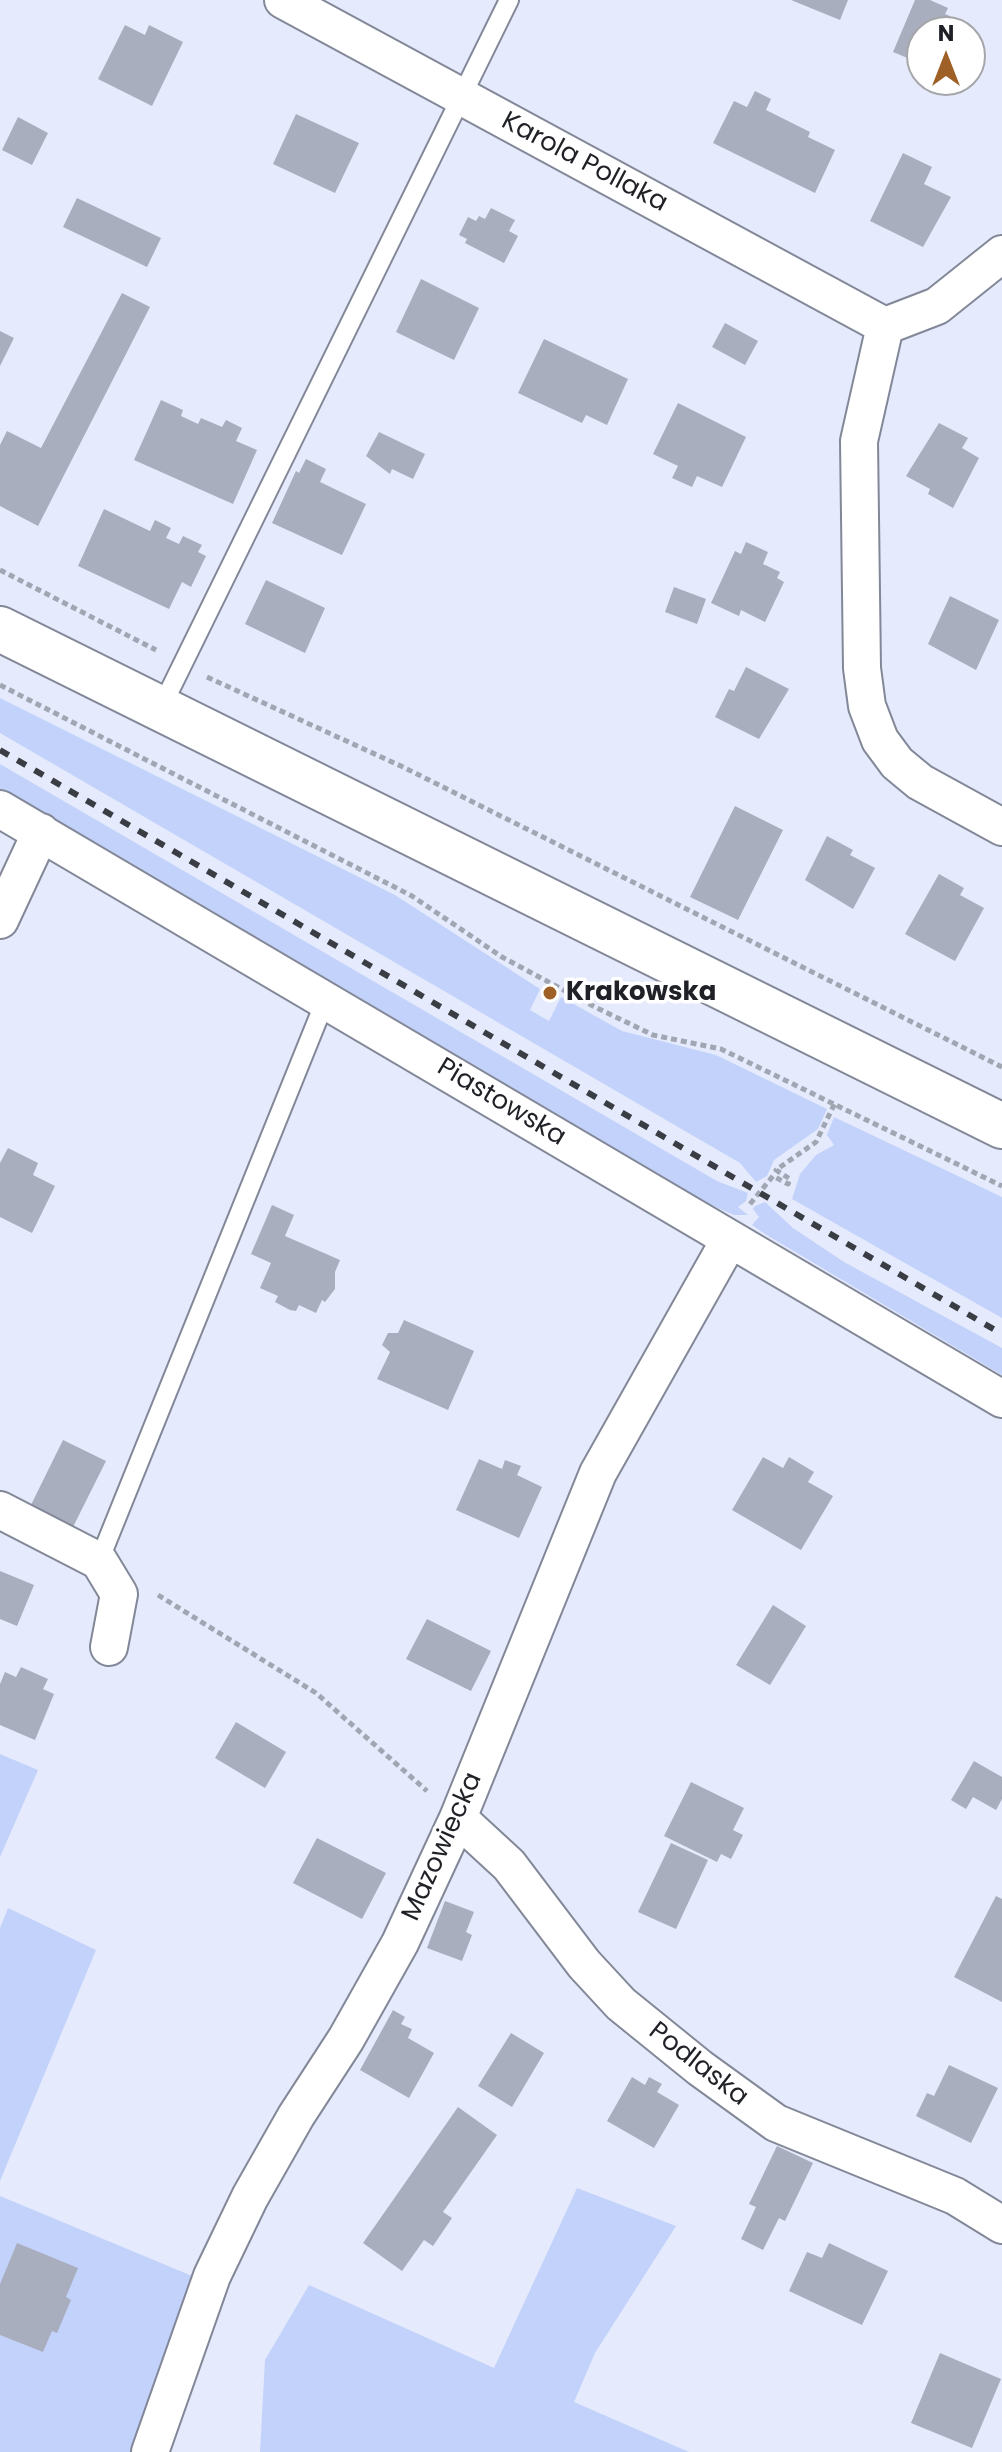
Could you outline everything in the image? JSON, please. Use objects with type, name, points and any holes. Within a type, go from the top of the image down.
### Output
[{"type":"main road","points":[[0,629],[1002,1126]]},
{"type":"street","name":"Karola Pollaka","points":[[283,0],[885,326]]},
{"type":"street","points":[[1002,254],[937,306],[885,326],[859,441],[862,668],[867,706],[880,740],[897,763],[920,782],[1002,827]]},
{"type":"street","name":"Piastowska","points":[[0,809],[1002,1399]]},
{"type":"street","points":[[0,920],[41,832]]},
{"type":"street","name":"Mazowiecka","points":[[150,2452],[212,2276],[244,2211],[400,1943],[458,1818],[598,1473],[730,1239]]},
{"type":"street","points":[[0,1510],[99,1561],[119,1594],[109,1647]]},
{"type":"street","name":"Podlaska","points":[[458,1818],[509,1865],[584,1964],[621,2004],[700,2068],[776,2123],[955,2196],[1002,2225]]},
{"type":"lane","points":[[161,708],[509,0]]},
{"type":"lane","points":[[99,1561],[326,999]]},
{"type":"path","points":[[0,570],[182,665],[403,767],[1002,1067]]},
{"type":"path","points":[[0,685],[412,896],[502,957],[595,1007],[653,1035],[721,1049],[1002,1186]]},
{"type":"path","points":[[730,1239],[754,1214],[746,1207],[773,1176],[788,1184],[790,1179],[776,1170],[816,1142],[835,1103]]},
{"type":"path","points":[[99,1561],[218,1629],[316,1693],[458,1818]]},
{"type":"shaded area","points":[[0,698],[395,895],[540,989],[530,1010],[549,1021],[561,997],[622,1031],[716,1055],[827,1109],[818,1129],[774,1160],[767,1176],[756,1182],[740,1163],[0,733]]},
{"type":"shaded area","points":[[0,764],[717,1181],[748,1193],[746,1201],[738,1207],[748,1215],[734,1215],[711,1205],[102,846],[0,791]]},
{"type":"shaded area","points":[[834,1117],[1002,1197],[1002,1318],[792,1199],[800,1174],[816,1155],[834,1145],[827,1135]]},
{"type":"shaded area","points":[[765,1202],[793,1228],[844,1262],[1002,1348],[1002,1375],[752,1225],[759,1217],[753,1209]]},
{"type":"shaded area","points":[[0,1754],[38,1770],[0,1857]]},
{"type":"shaded area","points":[[8,1908],[96,1950],[0,2181],[0,1928]]},
{"type":"shaded area","points":[[577,2188],[676,2226],[595,2353],[574,2402],[689,2452],[260,2452],[265,2360],[309,2285],[494,2368]]},
{"type":"shaded area","points":[[0,2196],[197,2278],[137,2452],[0,2452]]},
{"type":"building","points":[[791,0],[848,0],[840,20]]},
{"type":"building","points":[[915,0],[930,0],[948,8],[945,14],[950,16],[908,16]]},
{"type":"building","points":[[906,21],[906,57],[893,52]]},
{"type":"building","points":[[125,25],[145,35],[149,25],[183,42],[152,106],[98,79]]},
{"type":"building","points":[[755,91],[771,99],[766,110],[810,132],[808,137],[835,150],[815,193],[713,143],[734,101],[747,107]]},
{"type":"building","points":[[296,114],[359,143],[335,193],[273,164]]},
{"type":"building","points":[[18,117],[48,133],[32,165],[2,150]]},
{"type":"building","points":[[903,153],[932,167],[924,184],[951,197],[923,247],[870,221]]},
{"type":"building","points":[[77,198],[161,238],[147,267],[63,227]]},
{"type":"building","points":[[491,208],[515,220],[509,231],[518,236],[504,263],[465,243],[467,239],[459,235],[468,217],[476,221],[479,216],[485,219]]},
{"type":"building","points":[[421,279],[479,308],[454,360],[396,332]]},
{"type":"building","points":[[122,293],[150,307],[38,526],[0,506],[0,445],[7,431],[41,448]]},
{"type":"building","points":[[725,323],[758,341],[745,365],[712,347]]},
{"type":"building","points":[[0,331],[14,338],[0,366]]},
{"type":"building","points":[[544,339],[628,379],[607,425],[586,415],[582,423],[518,393]]},
{"type":"building","points":[[161,400],[183,410],[181,416],[198,424],[201,418],[222,427],[226,420],[242,428],[236,441],[257,450],[233,504],[134,460]]},
{"type":"building","points":[[678,403],[746,437],[722,487],[697,476],[692,487],[672,478],[678,466],[653,454]]},
{"type":"building","points":[[939,423],[968,438],[962,448],[979,458],[953,508],[928,494],[930,489],[906,476]]},
{"type":"building","points":[[379,432],[425,454],[413,479],[392,469],[390,474],[366,456]]},
{"type":"building","points":[[306,459],[326,469],[320,482],[366,504],[342,555],[272,523],[296,471],[299,473]]},
{"type":"building","points":[[104,509],[150,531],[155,520],[171,528],[166,538],[179,544],[183,536],[202,545],[198,552],[206,556],[191,587],[182,582],[169,609],[78,566]]},
{"type":"building","points":[[746,542],[768,552],[763,564],[780,572],[777,578],[784,582],[765,622],[741,610],[739,616],[711,603],[735,551],[741,554]]},
{"type":"building","points":[[266,580],[325,608],[305,653],[245,624]]},
{"type":"building","points":[[674,587],[706,599],[697,624],[665,612]]},
{"type":"building","points":[[950,596],[999,620],[976,670],[928,644]]},
{"type":"building","points":[[746,667],[789,689],[759,739],[715,717],[729,689],[734,691]]},
{"type":"building","points":[[735,806],[783,830],[738,920],[690,897]]},
{"type":"building","points":[[827,836],[853,850],[850,855],[875,868],[853,909],[805,880]]},
{"type":"building","points":[[939,874],[964,888],[960,895],[984,908],[955,961],[905,934]]},
{"type":"building","points":[[8,1148],[38,1163],[33,1175],[55,1186],[32,1233],[0,1217],[0,1163]]},
{"type":"building","points":[[272,1205],[294,1215],[285,1236],[340,1260],[335,1272],[335,1289],[325,1302],[322,1300],[316,1313],[299,1305],[296,1311],[290,1310],[275,1302],[278,1296],[260,1288],[271,1263],[251,1254]]},
{"type":"building","points":[[404,1320],[474,1351],[448,1410],[377,1379],[390,1352],[382,1345],[388,1333],[398,1333]]},
{"type":"building","points":[[63,1440],[106,1461],[68,1537],[26,1515]]},
{"type":"building","points":[[763,1457],[783,1468],[789,1457],[814,1472],[808,1482],[833,1496],[801,1550],[732,1510]]},
{"type":"building","points":[[479,1459],[502,1469],[505,1460],[521,1466],[517,1475],[542,1487],[519,1538],[456,1510]]},
{"type":"building","points":[[0,1571],[34,1585],[17,1626],[0,1619]]},
{"type":"building","points":[[773,1605],[806,1626],[770,1685],[736,1665]]},
{"type":"building","points":[[427,1619],[491,1651],[471,1691],[406,1659]]},
{"type":"building","points":[[21,1667],[48,1679],[43,1689],[54,1694],[35,1740],[0,1725],[0,1684],[5,1672],[16,1677]]},
{"type":"building","points":[[236,1722],[286,1752],[265,1788],[215,1758]]},
{"type":"building","points":[[974,1761],[1002,1777],[1002,1799],[996,1810],[973,1797],[966,1809],[951,1800]]},
{"type":"building","points":[[691,1782],[744,1808],[733,1830],[743,1835],[731,1859],[721,1854],[717,1862],[664,1836]]},
{"type":"building","points":[[317,1838],[386,1873],[362,1919],[293,1883]]},
{"type":"building","points":[[671,1843],[708,1860],[676,1929],[638,1912]]},
{"type":"building","points":[[996,1896],[1002,1899],[1002,2002],[954,1977]]},
{"type":"building","points":[[445,1901],[474,1912],[466,1932],[472,1935],[462,1961],[427,1948]]},
{"type":"building","points":[[393,2010],[405,2017],[401,2024],[412,2029],[408,2038],[434,2053],[409,2098],[360,2070]]},
{"type":"building","points":[[511,2033],[544,2053],[512,2107],[478,2086]]},
{"type":"building","points":[[949,2065],[998,2088],[971,2143],[916,2116],[927,2093],[934,2096]]},
{"type":"building","points":[[632,2077],[645,2085],[649,2077],[662,2084],[657,2092],[679,2105],[654,2148],[607,2121]]},
{"type":"building","points":[[458,2107],[497,2135],[443,2212],[452,2218],[433,2246],[424,2240],[402,2271],[363,2243]]},
{"type":"building","points":[[777,2146],[813,2163],[785,2221],[779,2218],[763,2250],[741,2239],[756,2207],[749,2204]]},
{"type":"building","points":[[17,2243],[78,2268],[66,2297],[71,2300],[57,2333],[52,2331],[43,2352],[0,2335],[0,2284]]},
{"type":"building","points":[[829,2243],[888,2271],[862,2325],[789,2291],[807,2252],[822,2258]]},
{"type":"building","points":[[940,2353],[1001,2379],[972,2448],[911,2423]]},
{"type":"railway","points":[[0,750],[1002,1334]]},
{"type":"place","name":"Krakowska","points":[[550,993]]}]
